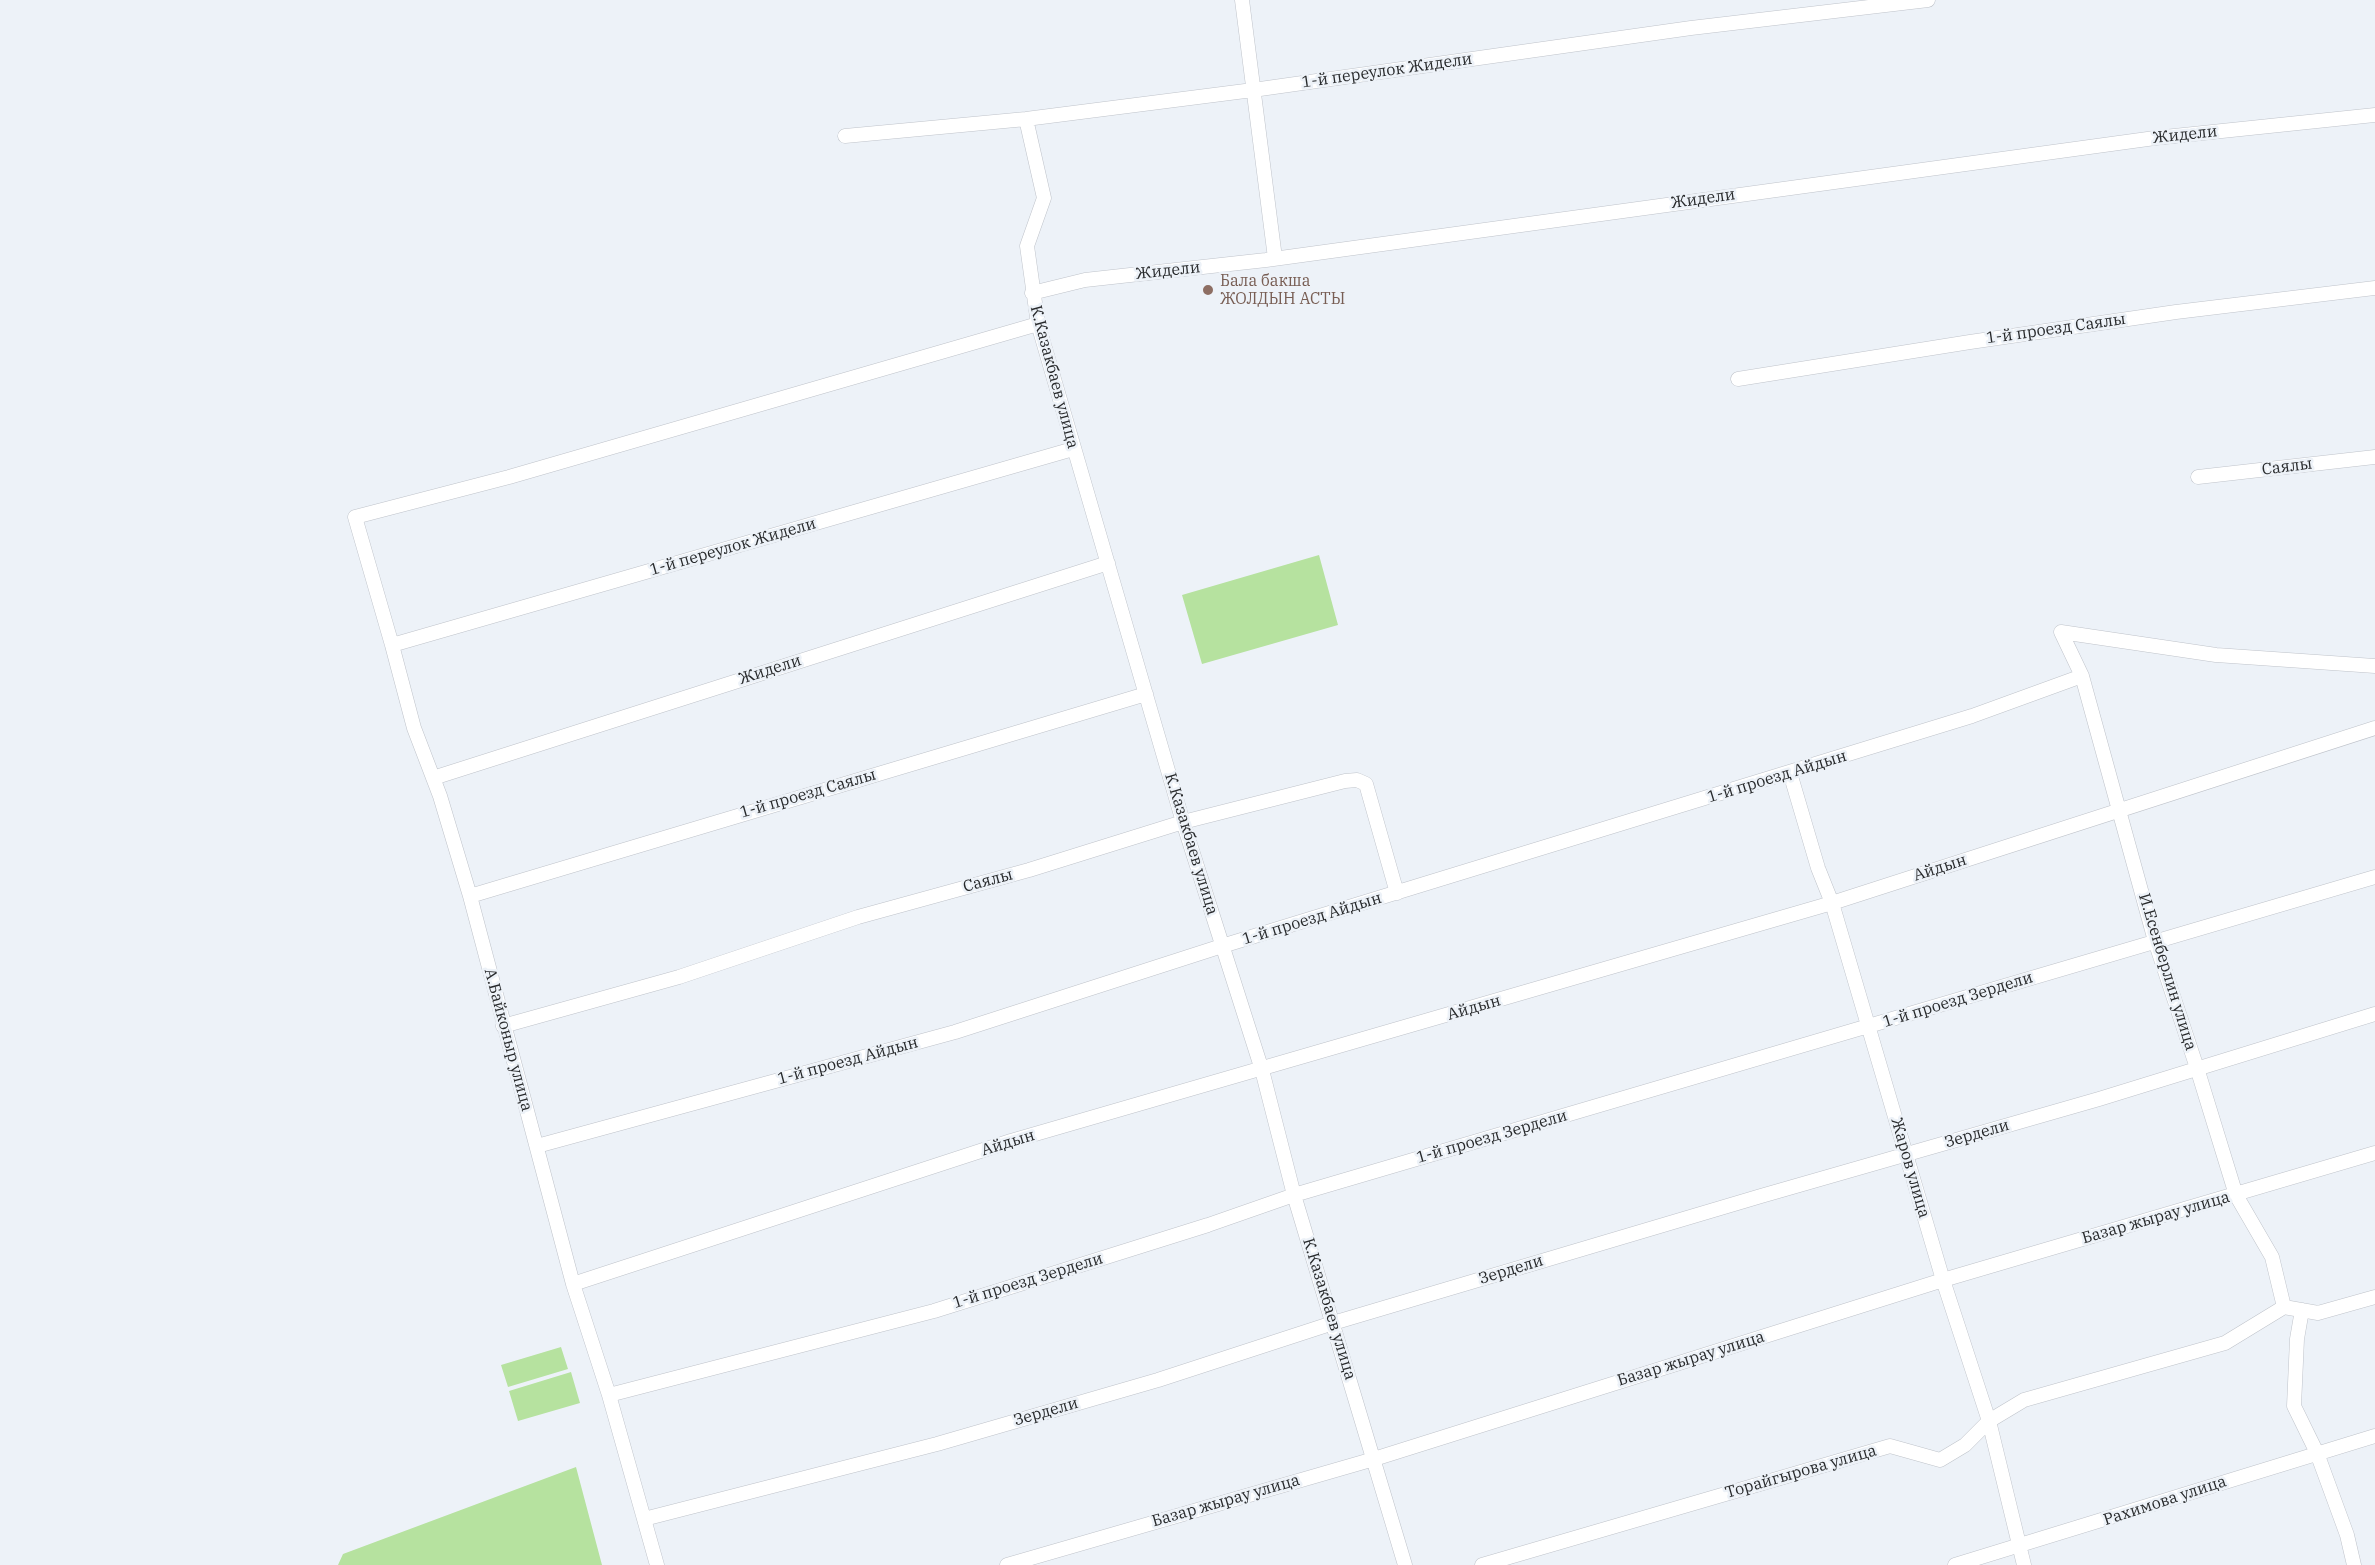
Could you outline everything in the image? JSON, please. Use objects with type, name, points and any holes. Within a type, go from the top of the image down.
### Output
[{"type":"street","points":[[1242,0],[1275,258]]},
{"type":"street","name":"1-й переулок Жидели","points":[[845,136],[1026,119],[1253,90],[1691,28],[1928,0]]},
{"type":"street","name":"Жидели","points":[[1032,293],[1085,280],[1275,258],[2144,140],[2375,115]]},
{"type":"street","name":"К.Казакбаев улица","points":[[1026,119],[1044,198],[1027,246],[1038,324],[1183,822],[1262,1070],[1294,1195],[1405,1565]]},
{"type":"street","name":"1-й проезд Саялы","points":[[1738,379],[1993,338],[2176,312],[2375,288]]},
{"type":"street","name":"А.Байконыр улица","points":[[657,1565],[609,1395],[573,1284],[470,896],[440,796],[414,728],[355,517],[509,477],[1038,324]]},
{"type":"street","name":"1-й переулок Жидели","points":[[392,645],[1073,449]]},
{"type":"street","name":"Саялы","points":[[2198,477],[2375,457]]},
{"type":"street","name":"Жидели","points":[[433,778],[1108,563]]},
{"type":"street","name":"И.Есенберлин улица","points":[[2284,1307],[2272,1257],[2236,1195],[2155,941],[2082,676],[2061,632],[2216,655],[2375,666]]},
{"type":"street","name":"1-й проезд Айдын","points":[[537,1146],[955,1032],[1222,946],[1972,716],[2082,676]]},
{"type":"street","name":"1-й проезд Саялы","points":[[470,896],[1146,694]]},
{"type":"street","name":"Айдын","points":[[573,1284],[1011,1142],[1832,903],[2375,728]]},
{"type":"street","name":"Жаров улица","points":[[1790,773],[1818,868],[1832,903],[1943,1280],[1989,1421],[2024,1565]]},
{"type":"street","name":"Саялы","points":[[503,1026],[679,977],[858,917],[1029,870],[1183,822],[1345,781],[1357,780],[1366,784],[1396,894]]},
{"type":"street","name":"1-й проезд Зердели","points":[[609,1395],[934,1311],[1208,1225],[1294,1195],[2375,877]]},
{"type":"street","name":"Зердели","points":[[644,1519],[937,1444],[1158,1380],[1333,1323],[2099,1099],[2375,1014]]},
{"type":"street","name":"Базар жырау улица","points":[[1007,1565],[1374,1459],[1943,1280],[2375,1153]]},
{"type":"street","points":[[2284,1307],[2318,1313],[2375,1297]]},
{"type":"street","name":"Торайгырова улица","points":[[1482,1565],[1890,1446],[1940,1460],[1965,1445],[1989,1421],[2024,1400],[2225,1343],[2284,1307]]},
{"type":"street","points":[[2302,1310],[2297,1339],[2294,1406],[2317,1453],[2347,1536],[2354,1565]]},
{"type":"street","name":"Рахимова улица","points":[[1955,1565],[2375,1436]]},
{"type":"green space","points":[[1319,555],[1338,625],[1202,664],[1182,595]]},
{"type":"green space","points":[[561,1347],[568,1369],[508,1387],[501,1365]]},
{"type":"green space","points":[[571,1372],[580,1403],[518,1421],[509,1391]]},
{"type":"green space","points":[[576,1467],[602,1565],[338,1565],[343,1554]]},
{"type":"place","name":"Бала бакша ЖОЛДЫН АСТЫ","points":[[1208,290]]}]
